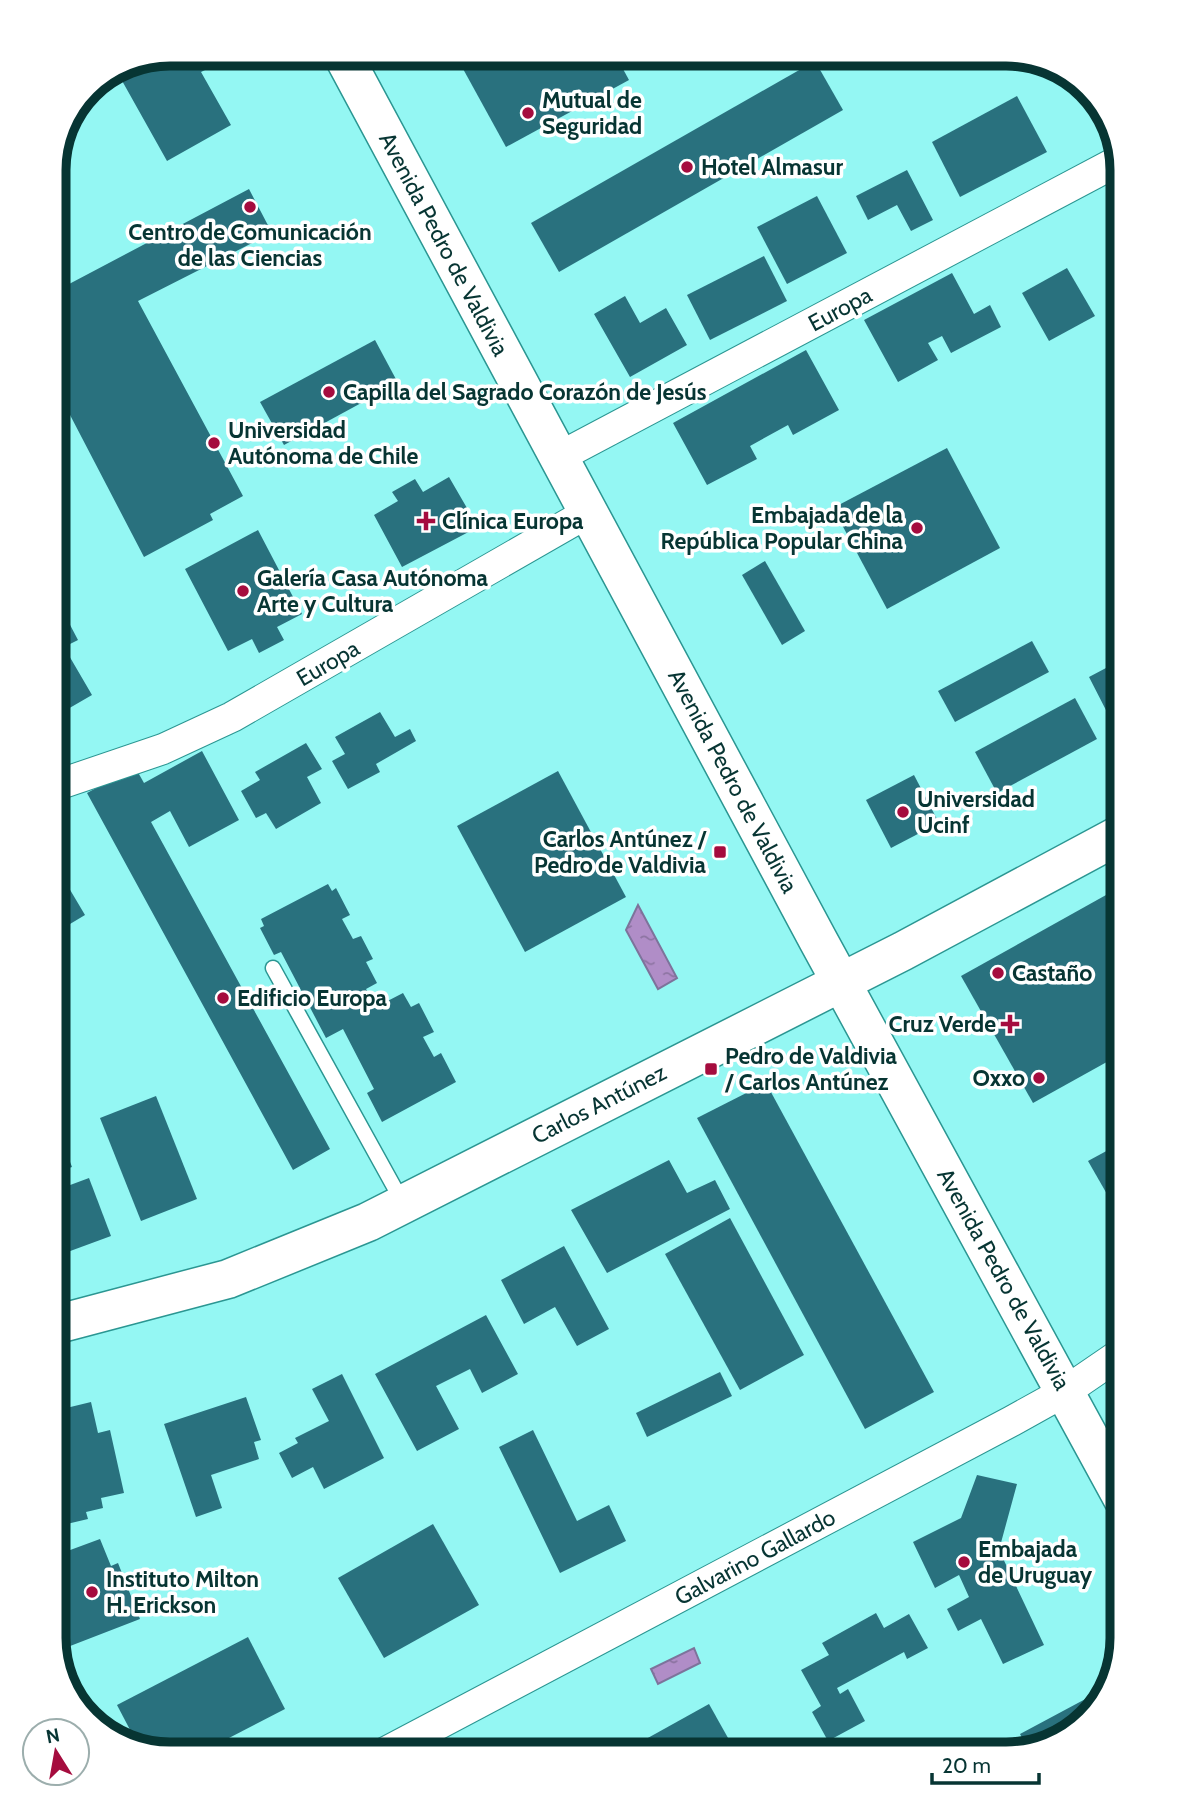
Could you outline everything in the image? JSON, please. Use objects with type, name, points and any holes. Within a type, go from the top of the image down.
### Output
[{"type":"main road","name":"Avenida Pedro de Valdivia","points":[[349,66],[1110,1474]]},
{"type":"main road","name":"Carlos Antúnez","points":[[66,1322],[145,1304],[228,1279],[302,1251],[404,1204],[841,981],[1110,840]]},
{"type":"street","name":"Europa","points":[[559,457],[1109,166]]},
{"type":"street","name":"Europa","points":[[67,782],[163,749],[232,717],[589,512]]},
{"type":"street","name":"Galvarino Gallardo","points":[[407,1741],[1066,1391],[1110,1361]]},
{"type":"lane","points":[[273,968],[404,1204]]},
{"type":"water","points":[[638,905],[677,978],[658,989],[626,930]]},
{"type":"water","points":[[694,1648],[700,1663],[658,1684],[651,1669]]},
{"type":"building","points":[[213,66],[201,72],[231,125],[167,161],[121,79],[157,67]]},
{"type":"building","name":"Mutual de Seguridad","points":[[462,67],[622,67],[629,80],[506,147]]},
{"type":"building","name":"Hotel Almasur","points":[[805,67],[818,67],[843,110],[559,272],[531,223]]},
{"type":"building","points":[[1017,96],[1047,152],[960,197],[932,142]]},
{"type":"building","points":[[907,170],[933,220],[911,231],[897,205],[868,220],[856,196]]},
{"type":"building","points":[[249,189],[272,233],[138,301],[243,496],[210,514],[213,520],[144,557],[69,413],[67,414],[67,285]]},
{"type":"building","points":[[817,196],[847,253],[787,284],[757,227]]},
{"type":"building","points":[[764,256],[787,301],[710,340],[687,295]]},
{"type":"building","points":[[1067,268],[1095,316],[1049,341],[1022,293]]},
{"type":"building","points":[[952,273],[974,314],[990,305],[1001,327],[951,353],[942,336],[928,343],[938,360],[898,382],[864,320]]},
{"type":"building","points":[[625,296],[640,323],[666,308],[687,345],[630,377],[594,314]]},
{"type":"building","name":"Capilla del Sagrado Corazón de Jesús","points":[[375,340],[398,383],[284,445],[260,402]]},
{"type":"building","points":[[806,350],[839,410],[793,435],[788,425],[750,446],[757,459],[707,485],[673,423]]},
{"type":"building","name":"Embajada de la República Popular China","points":[[947,448],[1000,548],[887,609],[833,508]]},
{"type":"building","name":"Clínica Europa","points":[[449,477],[478,527],[402,567],[374,515],[398,501],[392,492],[415,479],[423,492]]},
{"type":"building","name":"Galería Casa Autónoma Arte y Cultura","points":[[258,530],[302,614],[277,627],[284,640],[259,653],[252,639],[228,651],[185,569]]},
{"type":"building","points":[[765,561],[805,631],[782,645],[742,575]]},
{"type":"building","points":[[67,619],[78,640],[67,646]]},
{"type":"building","points":[[1032,641],[1049,672],[955,722],[938,691]]},
{"type":"building","points":[[67,652],[92,695],[67,710]]},
{"type":"building","points":[[1110,666],[1109,716],[1089,677]]},
{"type":"building","points":[[1075,698],[1097,739],[997,793],[975,752]]},
{"type":"building","points":[[380,712],[395,737],[410,729],[416,741],[376,764],[380,772],[348,789],[332,761],[345,754],[335,737]]},
{"type":"building","points":[[306,743],[322,769],[307,777],[321,803],[276,829],[266,813],[256,818],[241,791],[260,780],[255,772]]},
{"type":"building","name":"Edificio Europa","points":[[202,751],[239,820],[189,847],[170,811],[151,822],[330,1149],[293,1170],[87,793],[135,767],[144,783]]},
{"type":"building","points":[[558,771],[626,897],[525,952],[457,826]]},
{"type":"building","name":"Universidad Ucinf","points":[[914,775],[939,823],[891,848],[866,800]]},
{"type":"building","points":[[67,884],[85,915],[66,926]]},
{"type":"building","points":[[328,884],[332,891],[336,888],[350,915],[342,919],[353,939],[361,936],[373,959],[366,962],[377,983],[366,989],[376,1007],[403,993],[411,1007],[419,1003],[434,1032],[423,1037],[434,1057],[441,1053],[456,1082],[382,1122],[367,1093],[374,1089],[343,1029],[326,1038],[281,952],[274,955],[260,928],[264,926],[261,919]]},
{"type":"building","points":[[1110,893],[1110,1060],[1033,1103],[961,976]]},
{"type":"building","points":[[766,1083],[934,1392],[865,1429],[697,1118]]},
{"type":"building","points":[[156,1096],[197,1199],[141,1221],[100,1118]]},
{"type":"building","points":[[1110,1149],[1110,1199],[1088,1161]]},
{"type":"building","points":[[66,1152],[72,1167],[66,1169]]},
{"type":"building","points":[[669,1160],[687,1193],[715,1180],[730,1209],[607,1273],[571,1210]]},
{"type":"building","points":[[89,1178],[111,1236],[66,1252],[66,1186]]},
{"type":"building","points":[[730,1218],[804,1355],[740,1390],[665,1254]]},
{"type":"building","points":[[564,1246],[609,1329],[577,1346],[555,1307],[524,1324],[501,1280]]},
{"type":"building","points":[[486,1315],[518,1374],[482,1393],[470,1369],[436,1386],[459,1429],[417,1451],[375,1374]]},
{"type":"building","points":[[720,1372],[732,1396],[647,1437],[636,1413]]},
{"type":"building","points":[[342,1374],[384,1458],[324,1489],[313,1467],[292,1478],[279,1453],[298,1443],[295,1438],[329,1421],[312,1389]]},
{"type":"building","points":[[246,1397],[261,1440],[254,1442],[259,1459],[211,1475],[222,1508],[196,1517],[164,1424]]},
{"type":"building","points":[[91,1402],[98,1433],[110,1430],[124,1493],[101,1498],[103,1508],[86,1512],[88,1519],[66,1524],[66,1408]]},
{"type":"building","points":[[533,1430],[577,1521],[609,1505],[626,1541],[560,1573],[499,1447]]},
{"type":"building","name":"Embajada de Uruguay","points":[[977,1475],[1017,1484],[999,1550],[1044,1645],[1003,1664],[981,1619],[958,1631],[947,1609],[969,1597],[959,1575],[935,1588],[913,1542],[961,1518]]},
{"type":"building","points":[[433,1524],[479,1605],[384,1658],[338,1578]]},
{"type":"building","name":"Instituto Milton H. Erickson","points":[[100,1539],[111,1566],[118,1563],[140,1619],[68,1647],[66,1552]]},
{"type":"building","points":[[876,1613],[884,1628],[909,1614],[928,1648],[907,1659],[904,1652],[837,1688],[840,1694],[848,1689],[865,1721],[828,1741],[812,1712],[821,1706],[801,1670],[829,1655],[822,1643]]},
{"type":"building","points":[[248,1637],[285,1709],[223,1741],[164,1741],[132,1734],[117,1705]]},
{"type":"building","points":[[1092,1697],[1075,1716],[1052,1731],[1023,1739],[1020,1734]]},
{"type":"building","points":[[709,1704],[730,1742],[641,1742]]},
{"type":"place","name":"Mutual de Seguridad","points":[[528,113]]},
{"type":"place","name":"Hotel Almasur","points":[[687,167]]},
{"type":"place","name":"Centro de Comunicación de las Ciencias","points":[[250,207]]},
{"type":"place","name":"Capilla del Sagrado Corazón de Jesús","points":[[329,392]]},
{"type":"place","name":"Universidad Autónoma de Chile","points":[[214,443]]},
{"type":"place","name":"Clínica Europa","points":[[426,521]]},
{"type":"place","name":"Embajada de la República Popular China","points":[[917,528]]},
{"type":"place","name":"Galería Casa Autónoma Arte y Cultura","points":[[243,591]]},
{"type":"place","name":"Universidad Ucinf","points":[[903,812]]},
{"type":"place","name":"Carlos Antúnez / Pedro de Valdivia","points":[[720,852]]},
{"type":"place","name":"Castaño","points":[[998,973]]},
{"type":"place","name":"Edificio Europa","points":[[223,998]]},
{"type":"place","name":"Cruz Verde","points":[[1010,1024]]},
{"type":"place","name":"Pedro de Valdivia / Carlos Antúnez","points":[[711,1069]]},
{"type":"place","name":"Oxxo","points":[[1039,1078]]},
{"type":"place","name":"Embajada de Uruguay","points":[[964,1562]]},
{"type":"place","name":"Instituto Milton H. Erickson","points":[[92,1592]]}]
